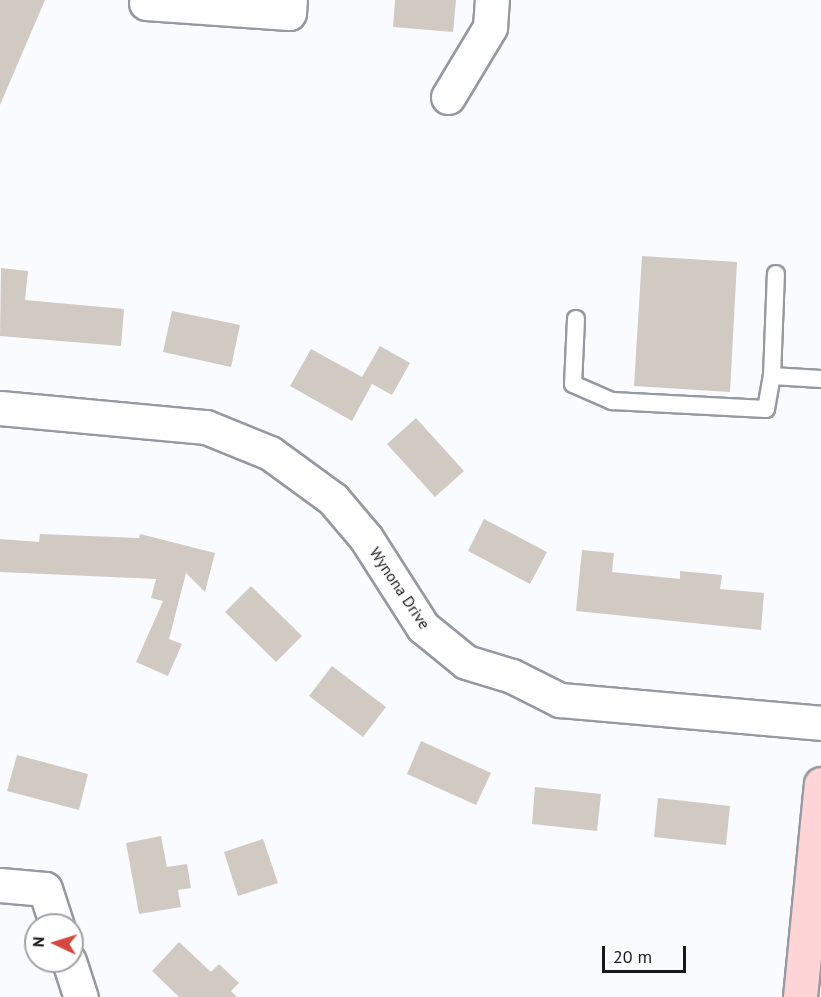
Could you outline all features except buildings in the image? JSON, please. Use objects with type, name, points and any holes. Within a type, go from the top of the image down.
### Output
[{"type":"main road","points":[[800,997],[821,784]]},
{"type":"street","points":[[146,3],[289,13],[290,0]]},
{"type":"street","points":[[448,97],[490,27],[492,0]]},
{"type":"street","name":"Wynona Drive","points":[[0,408],[206,427],[270,453],[333,499],[366,538],[423,627],[466,662],[512,676],[560,700],[821,723]]},
{"type":"street","points":[[0,885],[45,889],[53,913]]},
{"type":"street","points":[[73,973],[81,997]]},
{"type":"lane","points":[[576,319],[573,384],[612,401],[766,409],[772,376],[776,274]]},
{"type":"lane","points":[[772,376],[821,379]]}]
